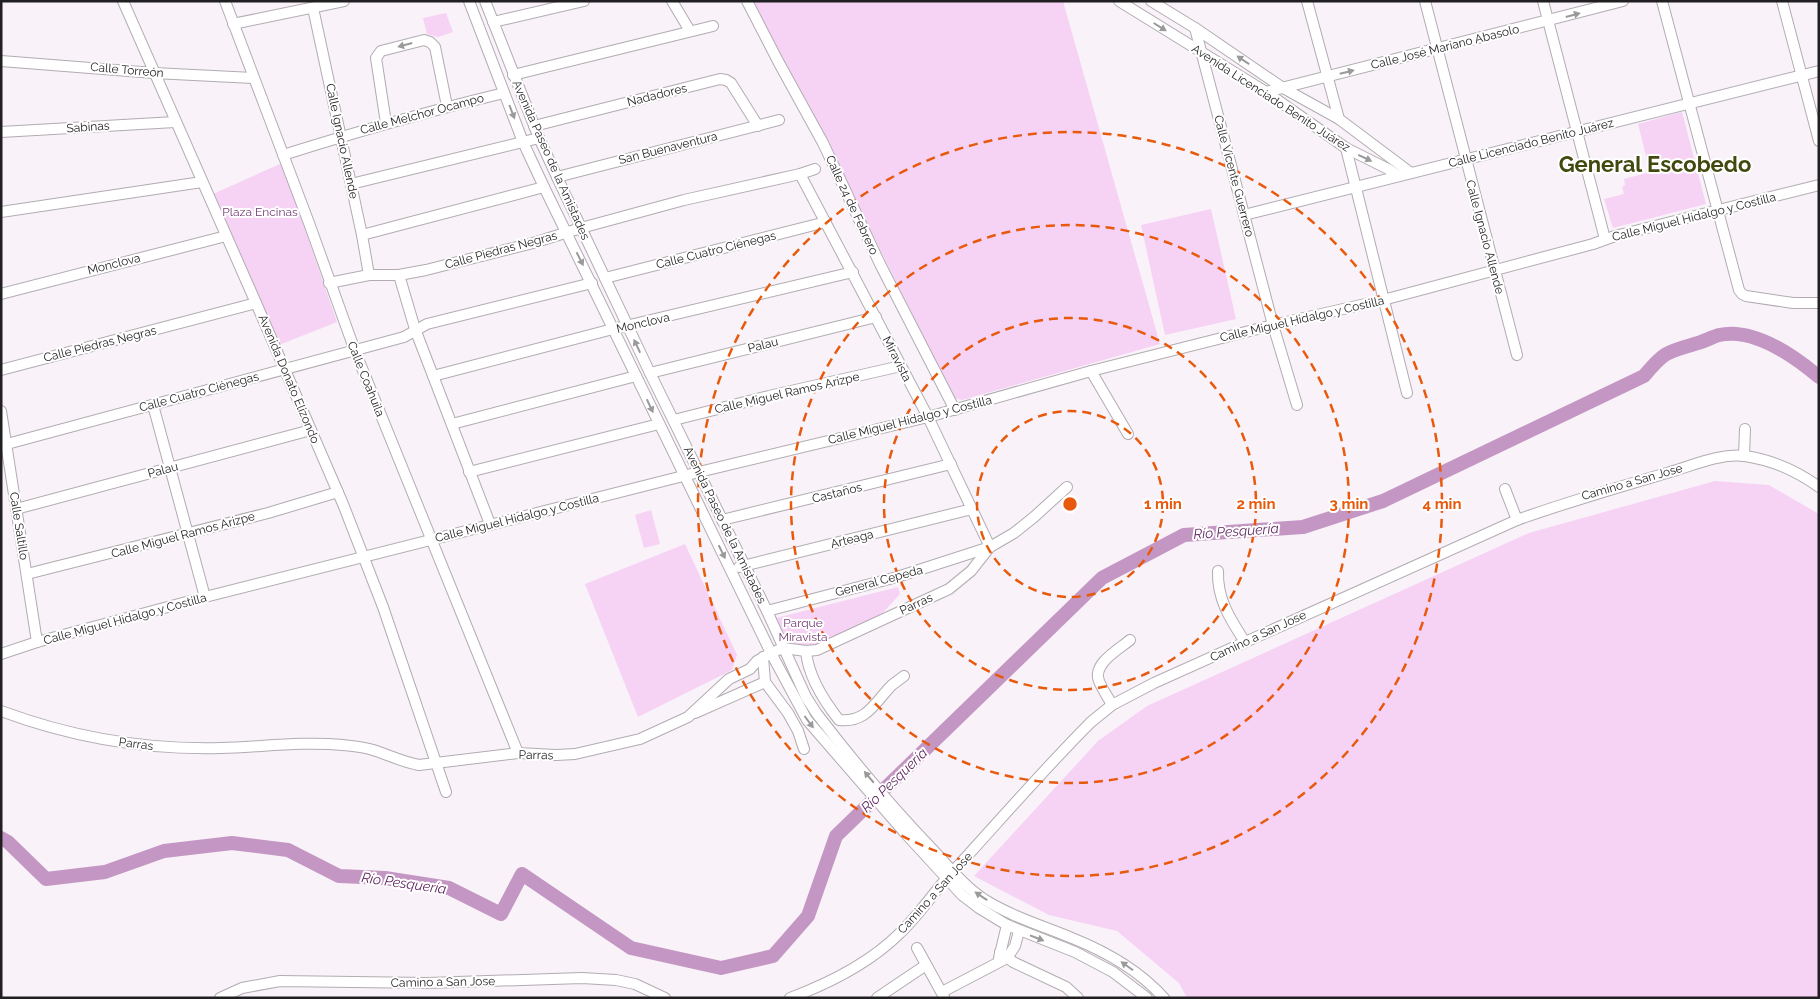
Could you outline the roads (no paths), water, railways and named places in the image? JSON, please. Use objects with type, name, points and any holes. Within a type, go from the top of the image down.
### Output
[{"type":"street","name":"Avenida Donato Elizondo","points":[[123,1],[338,492],[383,608],[446,792]]},
{"type":"street","name":"Calle Coahuila","points":[[224,1],[355,350],[518,753]]},
{"type":"street","points":[[233,24],[344,1]]},
{"type":"street","name":"Avenida Paseo de la Amistades","points":[[470,1],[504,93],[544,187],[731,570],[767,655],[785,680],[808,720],[950,875],[962,895],[979,908],[1008,925],[1075,952],[1113,972],[1147,998]]},
{"type":"street","name":"Avenida Paseo de la Amistades","points":[[485,1],[513,75],[557,178],[767,611],[806,697],[908,830]]},
{"type":"street","points":[[493,22],[584,1]]},
{"type":"street","points":[[672,1],[690,31]]},
{"type":"street","name":"Calle 24 de Febrero","points":[[747,1],[823,142],[880,264],[955,410]]},
{"type":"street","name":"Avenida Licenciado Benito Juárez","points":[[1119,1],[1266,92],[1346,148],[1398,176]]},
{"type":"street","points":[[1307,1],[1339,119]]},
{"type":"street","name":"Calle Ignacio Allende","points":[[1425,1],[1517,355]]},
{"type":"street","points":[[1543,1],[1605,239]]},
{"type":"street","name":"Calle José Mariano Abasolo","points":[[1266,92],[1623,1]]},
{"type":"street","points":[[1662,1],[1742,294],[1793,303],[1819,303]]},
{"type":"street","points":[[1782,1],[1819,141]]},
{"type":"street","name":"Avenida Licenciado Benito Juárez","points":[[1158,2],[1283,88],[1339,119],[1411,173]]},
{"type":"street","name":"Calle Ignacio Allende","points":[[313,8],[369,275]]},
{"type":"street","points":[[513,75],[713,26]]},
{"type":"street","name":"Calle Vicente Guerrero","points":[[1195,28],[1273,325],[1297,405]]},
{"type":"street","points":[[386,123],[376,58],[381,51],[424,40],[430,42],[435,47],[447,106]]},
{"type":"street","points":[[487,49],[502,45]]},
{"type":"street","name":"Calle Torreón","points":[[1,61],[154,73],[253,78]]},
{"type":"street","name":"Calle Licenciado Benito Juárez","points":[[1244,215],[1819,71]]},
{"type":"street","name":"Nadadores","points":[[534,126],[720,79],[731,83],[758,126]]},
{"type":"street","name":"Calle Melchor Ocampo","points":[[282,155],[386,123],[504,93]]},
{"type":"street","name":"San Buenaventura","points":[[557,178],[779,120]]},
{"type":"street","name":"Sabinas","points":[[1,132],[175,122]]},
{"type":"street","points":[[351,184],[539,138]]},
{"type":"street","points":[[1346,148],[1407,393]]},
{"type":"street","name":"Calle Piedras Negras","points":[[329,283],[369,275],[399,275],[482,257],[684,200],[815,169]]},
{"type":"street","name":"Miravista","points":[[800,174],[928,417],[990,547]]},
{"type":"street","points":[[1,212],[202,182]]},
{"type":"street","name":"Calle Miguel Hidalgo y Costilla","points":[[1,654],[37,642],[204,597],[490,524],[928,417],[1091,371],[1273,325],[1383,300],[1593,244],[1605,239],[1819,185]]},
{"type":"street","points":[[362,235],[544,187]]},
{"type":"street","name":"Calle Cuatro Ciénegas","points":[[605,278],[826,222]]},
{"type":"street","name":"Monclova","points":[[1,294],[226,236]]},
{"type":"street","name":"Monclova","points":[[433,376],[614,329],[853,272]]},
{"type":"street","points":[[399,275],[415,329],[490,524]]},
{"type":"street","name":"Calle Cuatro Ciénegas","points":[[7,444],[404,337],[426,324],[592,283]]},
{"type":"street","name":"Calle Piedras Negras","points":[[1,370],[256,303]]},
{"type":"street","name":"Palau","points":[[650,373],[876,317]]},
{"type":"street","name":"Calle Miguel Ramos Arizpe","points":[[674,420],[901,366]]},
{"type":"street","points":[[1091,371],[1128,434]]},
{"type":"street","points":[[452,424],[636,376]]},
{"type":"street","points":[[153,405],[204,597]]},
{"type":"street","name":"Calle Saltillo","points":[[1,411],[37,642]]},
{"type":"street","points":[[469,472],[659,424]]},
{"type":"street","name":"Palau","points":[[16,509],[311,430]]},
{"type":"street","points":[[1744,456],[1745,430]]},
{"type":"street","name":"Camino a San Jose","points":[[790,998],[848,972],[875,954],[899,934],[950,875],[1091,722],[1112,705],[1154,683],[1517,520],[1576,499],[1708,460],[1744,456],[1776,463],[1808,479],[1819,487]]},
{"type":"street","name":"Castaños","points":[[722,520],[951,464]]},
{"type":"street","name":"Parras","points":[[1,711],[57,730],[109,740],[156,746],[221,748],[336,744],[370,749],[404,763],[419,765],[518,753],[566,755],[595,750],[640,739],[688,717],[729,679],[750,669],[767,655],[783,648],[806,651],[817,650],[949,589],[971,571],[990,547],[1014,533],[1067,487]]},
{"type":"street","points":[[1505,489],[1517,520]]},
{"type":"street","name":"Calle Miguel Ramos Arizpe","points":[[27,574],[338,492]]},
{"type":"street","name":"Arteaga","points":[[731,570],[744,564],[972,509]]},
{"type":"street","name":"General Cepeda","points":[[767,611],[897,577],[990,547]]},
{"type":"street","points":[[1218,571],[1218,581],[1224,609],[1245,642]]},
{"type":"street","points":[[1112,705],[1099,681],[1098,671],[1101,664],[1130,640]]},
{"type":"street","points":[[806,651],[807,662],[827,706],[839,720],[850,721],[865,714],[892,685],[904,676]]},
{"type":"street","points":[[767,655],[765,682],[788,713],[804,749]]},
{"type":"street","points":[[688,717],[765,682]]},
{"type":"street","name":"Avenida Paseo de la Amistades","points":[[950,875],[986,900],[1125,964],[1154,987],[1164,998]]},
{"type":"street","points":[[917,948],[943,995],[998,964],[1003,955],[1008,925]]},
{"type":"street","points":[[1003,955],[1014,946],[1019,930]]},
{"type":"street","points":[[1003,955],[1028,970],[1066,987],[1078,998]]},
{"type":"street","points":[[884,996],[926,965]]},
{"type":"street","name":"Camino a San Jose","points":[[220,998],[242,988],[280,981],[427,983],[582,978],[616,980],[635,984],[665,998]]},
{"type":"waterway","name":"Río Pesquería","points":[[1,838],[8,842],[46,879],[105,872],[164,851],[232,843],[288,850],[339,876],[385,878],[449,888],[501,914],[522,874],[631,948],[721,968],[773,956],[808,916],[836,836],[1102,578],[1184,535],[1303,527],[1383,501],[1644,376],[1662,357],[1679,348],[1719,335],[1746,335],[1759,339],[1786,352],[1819,377]]},
{"type":"district","name":"General Escobedo","points":[[1655,164]]},
{"type":"park label","name":"Plaza Encinas","points":[[260,212]]},
{"type":"park label","name":"Parque Miravista","points":[[803,630]]}]
